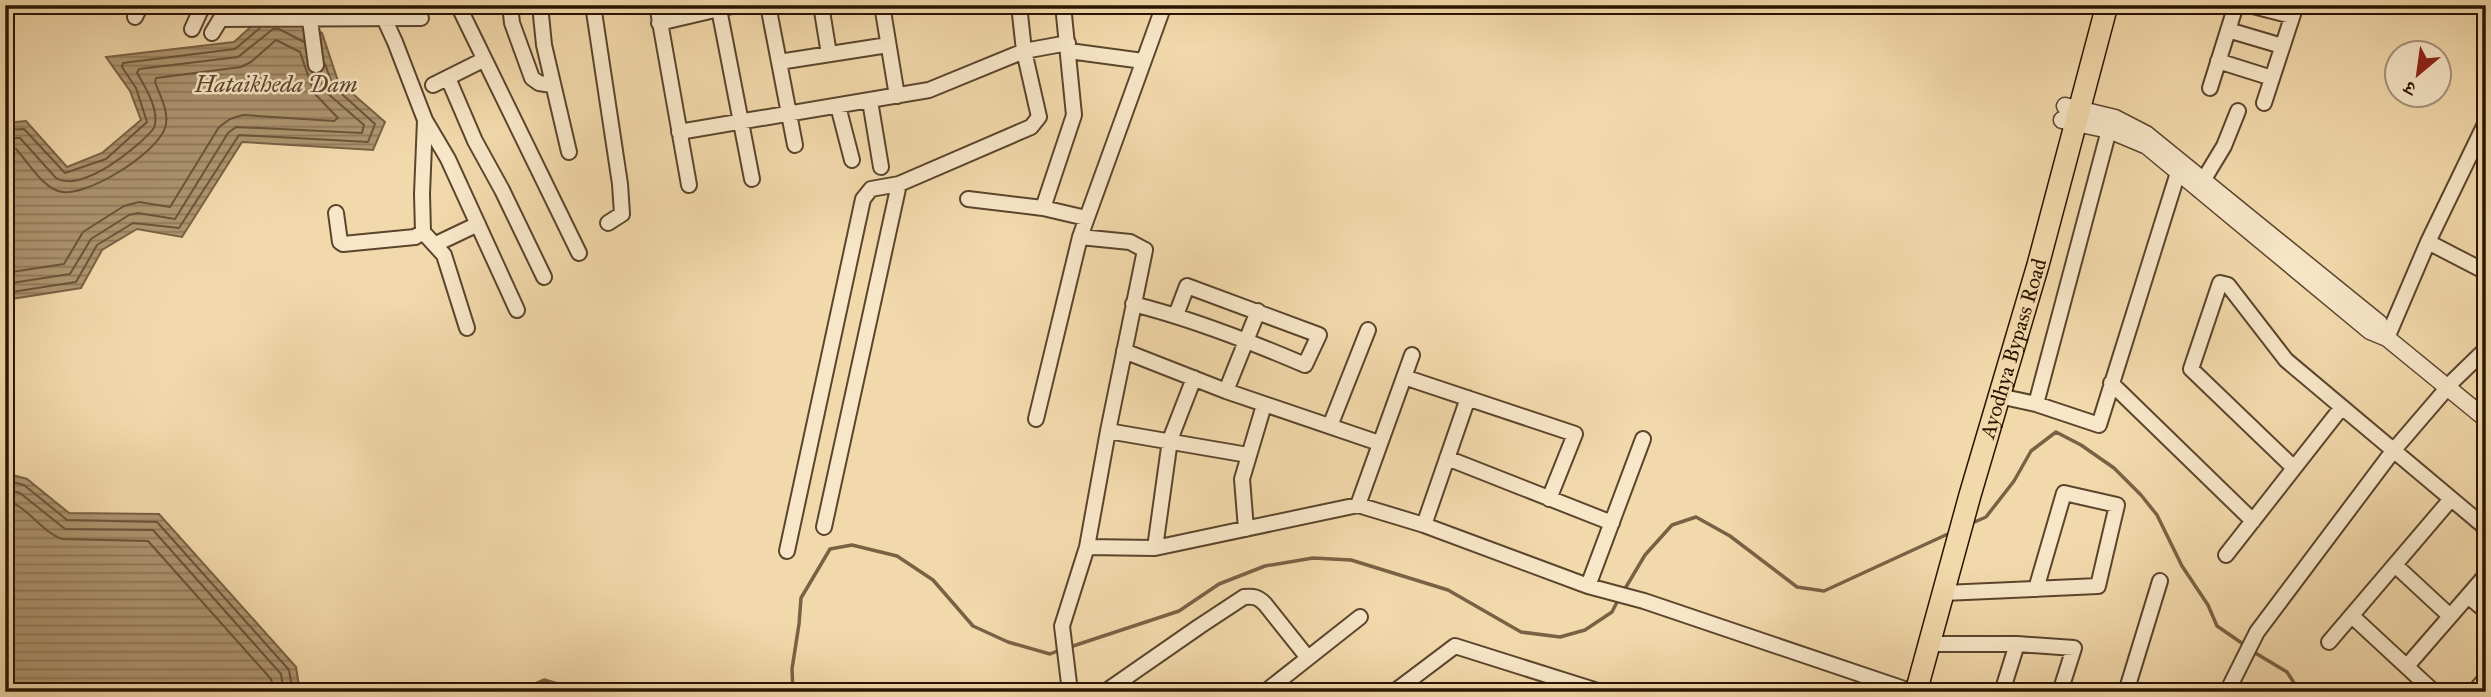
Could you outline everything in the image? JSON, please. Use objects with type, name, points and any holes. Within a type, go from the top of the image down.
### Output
[{"type":"main road","name":"Ayodhya Bypass Road","points":[[1963,495],[1999,396],[2038,265],[2092,5]]},
{"type":"main road","name":"Ayodhya Bypass Road","points":[[1908,691],[1944,567],[2024,261],[2107,5]]},
{"type":"main road","name":"Ayodhya Bypass Road","points":[[1908,691],[1930,644],[1944,593],[1944,567]]},
{"type":"street","points":[[192,29],[203,5]]},
{"type":"street","points":[[212,33],[229,5]]},
{"type":"street","points":[[378,5],[425,120],[448,159],[517,310]]},
{"type":"street","points":[[459,5],[483,60],[579,253]]},
{"type":"street","points":[[510,5],[512,23],[528,70],[535,81],[552,85]]},
{"type":"street","points":[[540,5],[544,46],[569,152]]},
{"type":"street","points":[[593,5],[620,184],[622,214],[608,223]]},
{"type":"street","points":[[657,5],[689,185]]},
{"type":"street","points":[[659,23],[736,5]]},
{"type":"street","points":[[768,5],[795,145]]},
{"type":"street","points":[[821,5],[830,54]]},
{"type":"street","points":[[882,5],[897,96]]},
{"type":"street","points":[[787,551],[863,200],[871,189],[899,184],[1031,127],[1039,117],[1024,51],[1019,5]]},
{"type":"street","points":[[1043,208],[1074,115],[1063,5]]},
{"type":"street","points":[[1036,419],[1080,237],[1164,5]]},
{"type":"street","points":[[2210,88],[2236,5]]},
{"type":"street","points":[[2249,5],[2294,11],[2264,103]]},
{"type":"street","points":[[719,9],[752,179]]},
{"type":"street","points":[[221,19],[309,12],[385,20],[421,18]]},
{"type":"street","points":[[309,12],[316,65]]},
{"type":"street","points":[[2228,30],[2282,46]]},
{"type":"street","points":[[779,62],[887,45]]},
{"type":"street","points":[[679,132],[929,90],[1024,51],[1068,47],[1143,61]]},
{"type":"street","points":[[433,85],[483,60]]},
{"type":"street","points":[[2218,61],[2272,78]]},
{"type":"street","points":[[448,78],[475,141],[544,277]]},
{"type":"street","points":[[870,101],[881,167]]},
{"type":"street","points":[[838,106],[852,160]]},
{"type":"street","points":[[2200,185],[2224,146],[2238,111]]},
{"type":"street","points":[[2070,114],[2112,124],[2179,167],[2370,331],[2387,338],[2486,419]]},
{"type":"street","points":[[425,120],[423,232],[444,255],[467,328]]},
{"type":"street","points":[[2036,404],[2112,124]]},
{"type":"street","points":[[2387,338],[2427,242],[2484,129]]},
{"type":"street","points":[[1999,396],[2036,404],[2099,425],[2179,167]]},
{"type":"street","points":[[824,527],[899,184]]},
{"type":"street","points":[[968,199],[1043,208],[1086,218]]},
{"type":"street","points":[[336,213],[338,236],[343,244],[415,237],[423,232]]},
{"type":"street","points":[[436,244],[478,224]]},
{"type":"street","points":[[1069,686],[1062,625],[1087,547],[1144,250],[1130,242],[1080,237]]},
{"type":"street","points":[[2427,242],[2486,272]]},
{"type":"street","points":[[2294,468],[2191,369],[2220,283],[2228,285],[2286,360],[2486,528]]},
{"type":"street","points":[[1133,304],[1176,315],[1305,365],[1319,335],[1187,286],[1176,315]]},
{"type":"street","points":[[1226,391],[1258,311]]},
{"type":"street","points":[[1330,426],[1368,330]]},
{"type":"street","points":[[2227,692],[2257,632],[2393,451],[2447,388],[2486,349]]},
{"type":"street","points":[[1124,351],[1264,405],[1380,443]]},
{"type":"street","points":[[1358,505],[1412,355]]},
{"type":"street","points":[[1404,377],[1575,434],[1549,499]]},
{"type":"street","points":[[1156,548],[1170,440],[1194,379]]},
{"type":"street","points":[[2111,383],[2253,520]]},
{"type":"street","points":[[1424,525],[1468,398]]},
{"type":"street","points":[[1246,529],[1242,479],[1264,405]]},
{"type":"street","points":[[2226,555],[2342,407]]},
{"type":"street","points":[[1108,431],[1248,455]]},
{"type":"street","points":[[1588,586],[1643,439]]},
{"type":"street","points":[[1447,458],[1612,523]]},
{"type":"street","points":[[1944,593],[2036,589],[2098,586],[2117,505],[2064,493],[2036,589]]},
{"type":"street","points":[[2329,642],[2451,499]]},
{"type":"street","points":[[1087,547],[1156,548],[1358,505],[1424,525],[1588,586],[1614,591],[1908,691]]},
{"type":"street","points":[[2395,565],[2450,616]]},
{"type":"street","points":[[2407,666],[2486,575]]},
{"type":"street","points":[[2126,692],[2160,580]]},
{"type":"street","points":[[2468,596],[2486,611]]},
{"type":"street","points":[[1105,692],[1244,597],[1258,598],[1265,604],[1308,658]]},
{"type":"street","points":[[2352,616],[2434,692]]},
{"type":"street","points":[[1265,692],[1360,617]]},
{"type":"street","points":[[2002,692],[2017,643]]},
{"type":"street","points":[[1930,644],[2017,643],[2074,648],[2060,692]]},
{"type":"street","points":[[1398,691],[1455,646],[1601,692]]},
{"type":"street","points":[[2474,692],[2486,678]]},
{"type":"water","name":"Hataikheda Dam","points":[[267,12],[283,13],[322,33],[338,81],[385,122],[373,150],[242,142],[182,237],[137,229],[102,250],[81,288],[5,300],[5,123],[26,121],[67,167],[102,153],[141,120],[130,91],[106,57],[234,42]]},
{"type":"water","points":[[5,473],[27,479],[69,513],[159,514],[296,667],[300,692],[5,692]]},
{"type":"waterway","points":[[1970,524],[1986,517],[2014,481],[2031,451],[2056,432],[2081,445],[2114,468],[2141,495],[2157,515],[2182,566],[2208,605],[2217,626],[2246,646]]},
{"type":"waterway","points":[[1623,592],[1645,555],[1672,525],[1696,517],[1730,536],[1797,587],[1824,591],[1950,533]]},
{"type":"waterway","points":[[793,692],[792,669],[801,598],[830,549],[852,545],[897,556],[933,580],[973,626],[1008,642],[1050,654],[1060,650]]},
{"type":"waterway","points":[[1067,648],[1179,611],[1219,584],[1265,566],[1313,558],[1351,560],[1448,590],[1521,632],[1560,637],[1585,630],[1612,612],[1619,598]]},
{"type":"waterway","points":[[2252,651],[2287,672],[2300,692]]},
{"type":"waterway","points":[[517,692],[544,680],[584,692]]}]
